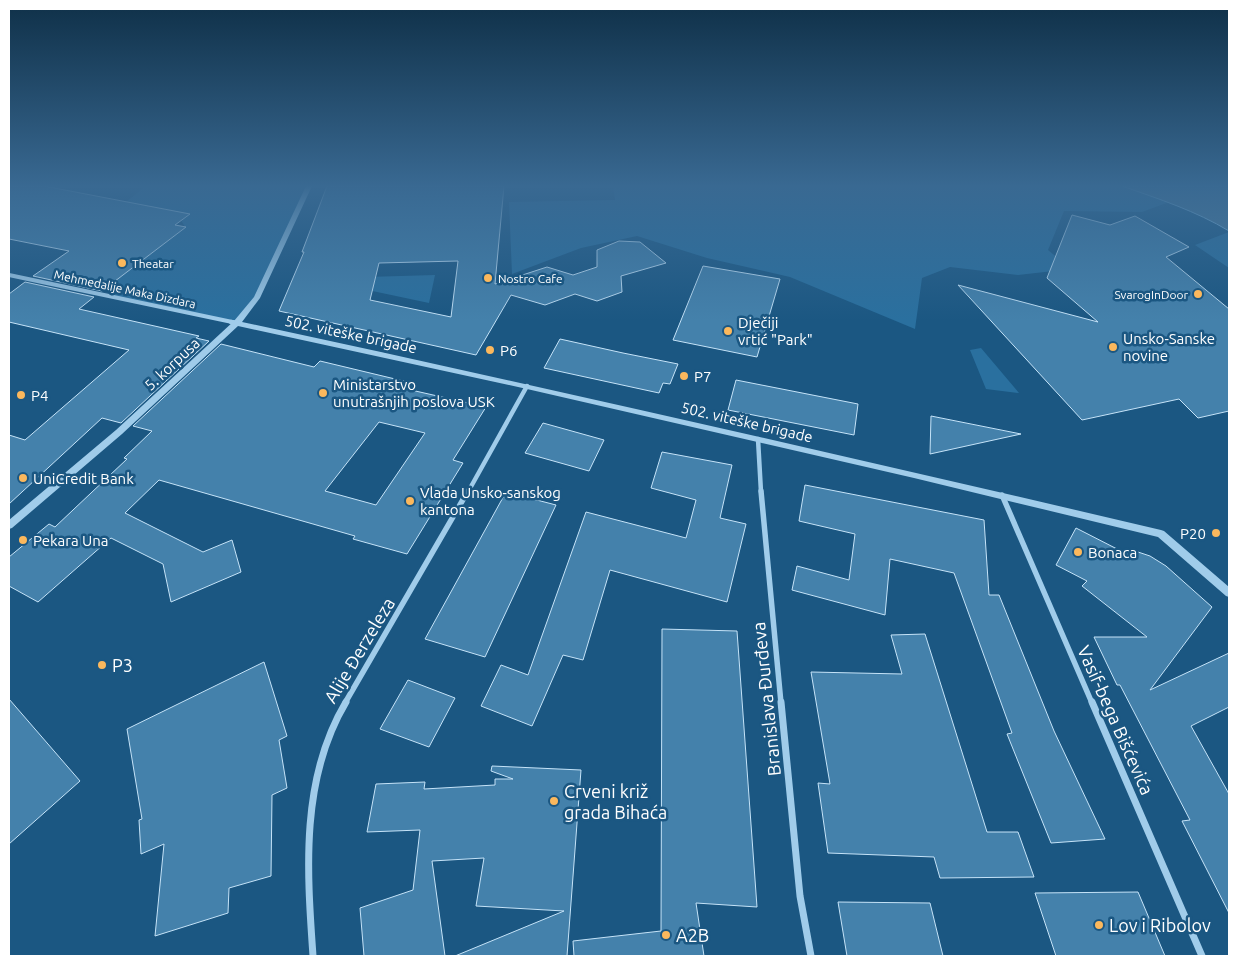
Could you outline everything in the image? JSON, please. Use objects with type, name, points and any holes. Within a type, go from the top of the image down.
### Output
[{"type":"street","name":"5. korpusa","points":[[9,525],[118,432],[237,323],[257,298],[287,231]]},
{"type":"street","name":"Mehmedalije Maka Dizdara","points":[[9,275],[237,323]]},
{"type":"street","name":"502. viteške brigade","points":[[237,323],[526,386],[1002,495],[1161,534],[1229,593]]},
{"type":"street","name":"Alije Đerzeleza","points":[[312,956],[308,871],[310,817],[328,739],[337,716],[428,562],[526,386]]},
{"type":"street","name":"Branislava Đurđeva","points":[[758,439],[763,520],[800,896],[811,956]]},
{"type":"street","name":"Vasif-bega Bišćevića","points":[[1002,495],[1202,956]]},
{"type":"shaded area","points":[[180,231],[288,231],[257,298],[237,323],[108,296],[117,279]]},
{"type":"shaded area","points":[[510,231],[1056,231],[1048,250],[1071,269],[1018,275],[950,267],[922,278],[915,329],[790,277],[707,258],[637,236],[581,248],[512,274]]},
{"type":"shaded area","points":[[1229,232],[1229,268],[1195,245]]},
{"type":"shaded area","points":[[435,275],[429,303],[363,289],[366,277]]},
{"type":"shaded area","points":[[981,348],[1019,393],[986,389],[970,350]]},
{"type":"building","points":[[9,231],[181,231],[102,291],[33,276],[69,251],[9,239]]},
{"type":"building","points":[[310,231],[500,231],[495,284],[547,267],[573,275],[597,267],[597,250],[619,241],[640,242],[666,263],[621,276],[622,292],[597,301],[575,294],[545,305],[511,295],[476,355],[279,311],[304,252],[302,252]],"holes":[[[458,261],[451,317],[370,300],[379,263]]]},
{"type":"building","name":"Unsko-Sanske novine","points":[[1066,231],[1161,231],[1189,247],[1166,257],[1229,309],[1229,411],[1198,418],[1179,399],[1082,420],[958,285],[1098,322],[1047,278]]},
{"type":"building","points":[[703,266],[780,279],[757,357],[673,340]]},
{"type":"building","points":[[25,282],[94,297],[79,309],[199,336],[196,338],[209,341],[121,423],[102,418],[9,504],[9,435],[25,440],[129,350],[9,322],[9,294]]},
{"type":"building","points":[[560,339],[678,364],[670,384],[663,383],[659,393],[544,368]]},
{"type":"building","points":[[221,344],[314,367],[320,361],[416,384],[411,390],[486,407],[453,460],[463,463],[407,554],[353,539],[355,536],[159,480],[125,513],[203,552],[232,540],[241,572],[171,602],[163,564],[111,538],[38,602],[9,586],[9,557],[49,524],[55,527],[127,459],[124,458],[152,431],[133,426]],"holes":[[[379,422],[425,433],[376,505],[325,491]]]},
{"type":"building","points":[[736,380],[858,404],[854,435],[728,410]]},
{"type":"building","points":[[931,416],[1021,434],[930,454]]},
{"type":"building","points":[[543,423],[604,440],[589,471],[525,453]]},
{"type":"building","points":[[662,452],[732,465],[720,518],[746,524],[727,602],[610,570],[583,660],[563,655],[532,726],[481,706],[501,665],[528,675],[586,512],[686,538],[696,500],[651,488]]},
{"type":"building","points":[[805,485],[984,520],[989,595],[999,595],[1054,731],[1105,839],[1051,843],[1007,734],[1012,733],[954,573],[890,559],[885,615],[792,590],[797,566],[849,580],[855,534],[799,521]]},
{"type":"building","points":[[506,492],[556,505],[485,657],[425,639]]},
{"type":"building","points":[[1076,528],[1121,551],[1138,552],[1150,556],[1166,566],[1212,607],[1150,690],[1229,653],[1229,707],[1191,726],[1229,794],[1229,913],[1182,821],[1190,820],[1120,685],[1117,685],[1094,637],[1147,637],[1082,586],[1087,581],[1056,565]]},
{"type":"building","points":[[662,629],[737,631],[757,907],[696,903],[704,956],[574,956],[573,941],[661,931]]},
{"type":"building","points":[[925,634],[987,832],[1018,832],[1034,877],[940,878],[934,857],[828,853],[818,783],[830,784],[811,672],[902,674],[891,635]]},
{"type":"building","points":[[264,662],[287,736],[279,740],[287,788],[272,795],[271,876],[229,888],[228,913],[155,936],[164,844],[141,854],[139,820],[142,819],[127,729]]},
{"type":"building","points":[[408,680],[455,698],[429,747],[380,729]]},
{"type":"building","points":[[9,699],[80,781],[9,844]]},
{"type":"building","points":[[492,766],[581,770],[567,956],[455,956],[564,911],[476,906],[484,858],[432,861],[445,956],[364,956],[360,908],[413,890],[420,830],[367,832],[376,784],[425,782],[424,789],[495,785],[495,779],[513,779],[491,771]]},
{"type":"building","name":"Lov i Ribolov","points":[[1138,892],[1165,956],[1056,956],[1035,893]]},
{"type":"building","points":[[838,902],[930,903],[943,956],[847,956]]},
{"type":"place","name":"Theatar","points":[[122,263]]},
{"type":"place","name":"Nostro Cafe","points":[[488,278]]},
{"type":"place","name":"SvarogInDoor","points":[[1198,294]]},
{"type":"place","name":"Dječiji vrtić \"Park\"","points":[[728,331]]},
{"type":"place","name":"Unsko-Sanske novine","points":[[1113,347]]},
{"type":"place","name":"P6","points":[[490,350]]},
{"type":"place","name":"P7","points":[[684,376]]},
{"type":"place","name":"Ministarstvo unutrašnjih poslova USK","points":[[323,393]]},
{"type":"place","name":"P4","points":[[21,395]]},
{"type":"place","name":"UniCredit Bank","points":[[23,478]]},
{"type":"place","name":"Vlada Unsko-sanskog kantona","points":[[410,501]]},
{"type":"place","name":"P20","points":[[1216,533]]},
{"type":"place","name":"Pekara Una","points":[[23,540]]},
{"type":"place","name":"Bonaca","points":[[1078,552]]},
{"type":"place","name":"P3","points":[[102,665]]},
{"type":"place","name":"Crveni križ grada Bihaća","points":[[554,801]]},
{"type":"place","name":"Lov i Ribolov","points":[[1099,925]]},
{"type":"place","name":"A2B","points":[[666,935]]}]
